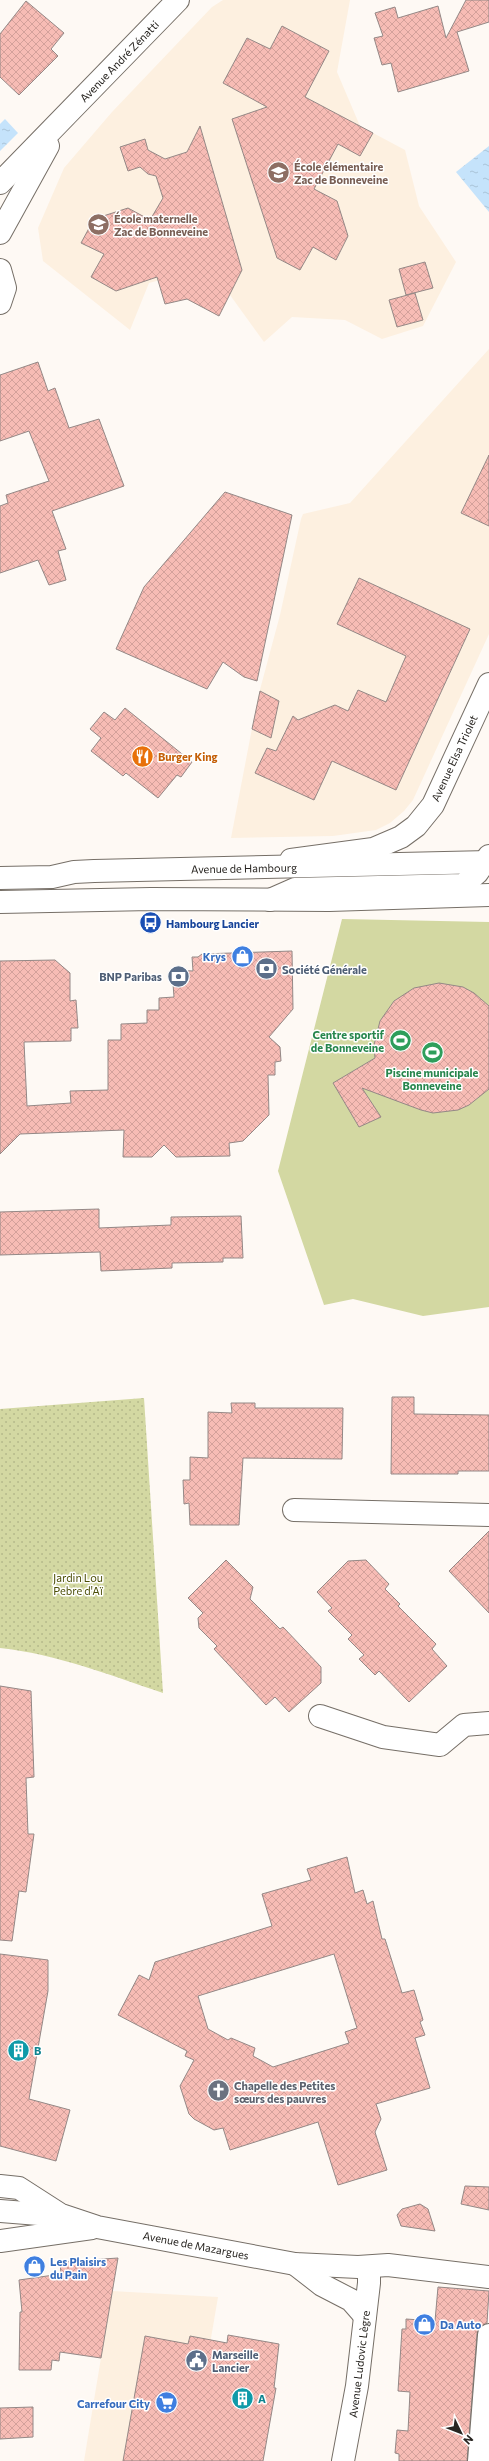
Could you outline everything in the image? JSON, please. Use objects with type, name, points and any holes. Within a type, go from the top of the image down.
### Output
[{"type":"street","name":"Avenue André Zénatti","points":[[0,183],[61,122],[175,1]]},
{"type":"street","name":"Avenue André Zénatti","points":[[0,233],[61,122]]},
{"type":"street","points":[[0,270],[5,288],[0,303]]},
{"type":"street","name":"Avenue Elsa Triolet","points":[[251,868],[316,855],[373,849],[401,837],[416,826],[433,805],[489,684]]},
{"type":"street","points":[[270,900],[294,889],[463,885],[488,860]]},
{"type":"street","name":"Avenue de Hambourg","points":[[0,878],[52,877],[74,872],[94,871],[251,868],[488,860]]},
{"type":"street","points":[[0,902],[151,899],[270,900],[489,895]]},
{"type":"street","points":[[294,1510],[489,1515]]},
{"type":"street","points":[[320,1716],[383,1737],[440,1744],[464,1725],[489,1723]]},
{"type":"street","name":"Avenue de Mazargues","points":[[0,2186],[19,2188],[64,2216],[97,2227],[295,2264],[400,2266],[489,2277]]},
{"type":"street","name":"Avenue de Mazargues","points":[[0,2211],[64,2216]]},
{"type":"street","name":"Avenue de Mazargues","points":[[0,2241],[97,2227]]},
{"type":"street","name":"Avenue de Mazargues","points":[[295,2264],[322,2286],[351,2300],[365,2316]]},
{"type":"street","name":"Avenue Ludovic Lègre","points":[[343,2461],[357,2386],[369,2266]]},
{"type":"street","points":[[479,2461],[489,2335]]},
{"type":"shaded area","name":"École élémentaire Zac de Bonneveine","points":[[223,0],[350,0],[337,72],[360,126],[405,150],[419,206],[456,262],[423,326],[382,339],[345,320],[292,317],[264,342],[230,295],[219,316],[188,300],[182,274],[149,283],[130,330],[43,261],[38,228],[64,168],[112,112],[212,7]]},
{"type":"shaded area","points":[[489,349],[489,634],[413,800],[404,811],[390,823],[376,830],[333,836],[231,838],[258,697],[280,615],[303,514],[350,503]]},
{"type":"shaded area","points":[[112,2291],[218,2297],[190,2461],[84,2461]]},
{"type":"green space","name":"Centre sportif de Bonneveine","points":[[342,919],[489,922],[489,1307],[423,1316],[353,1299],[324,1305],[278,1171]]},
{"type":"green space","name":"Jardin Lou Pebre d'Aï","points":[[144,1398],[163,1693],[103,1672],[62,1660],[0,1648],[0,1409]]},
{"type":"water","points":[[5,119],[18,133],[0,151],[0,124]]},
{"type":"water","points":[[489,146],[489,212],[456,172]]},
{"type":"building","points":[[466,0],[489,0],[489,22],[457,32],[469,71],[398,92],[391,63],[382,65],[374,38],[383,36],[375,13],[395,7],[398,18],[438,6],[446,38]]},
{"type":"building","points":[[26,1],[64,33],[51,49],[58,56],[19,95],[0,77],[0,34]]},
{"type":"building","points":[[282,26],[329,51],[305,97],[373,133],[360,156],[338,144],[314,189],[337,201],[348,236],[336,260],[313,247],[300,270],[277,258],[232,119],[267,107],[223,83],[247,38],[270,49]]},
{"type":"building","points":[[200,126],[242,270],[219,316],[187,299],[165,304],[157,277],[116,291],[91,277],[104,254],[81,243],[94,219],[128,208],[150,220],[163,198],[156,176],[148,174],[140,167],[128,171],[120,147],[145,139],[148,150],[165,159],[187,152]]},
{"type":"building","points":[[425,262],[433,288],[406,295],[399,269]]},
{"type":"building","points":[[415,293],[423,320],[397,327],[389,300]]},
{"type":"building","points":[[38,362],[48,391],[55,388],[69,428],[99,419],[124,486],[52,511],[66,549],[58,551],[66,580],[49,585],[38,560],[0,573],[0,506],[8,503],[6,495],[49,481],[29,431],[0,441],[0,375]]},
{"type":"building","points":[[489,455],[489,526],[461,513]]},
{"type":"building","points":[[225,492],[292,515],[257,681],[244,677],[223,662],[207,689],[116,649],[144,587]]},
{"type":"building","points":[[359,578],[470,629],[396,790],[332,761],[314,800],[255,773],[267,748],[276,751],[293,716],[298,720],[335,705],[348,711],[358,690],[386,702],[406,656],[337,624]]},
{"type":"building","points":[[260,691],[279,701],[271,738],[252,729]]},
{"type":"building","name":"Burger King","points":[[125,708],[192,762],[181,777],[177,775],[158,798],[126,773],[123,776],[91,751],[101,738],[90,729],[104,712],[115,720]]},
{"type":"building","points":[[292,951],[293,1009],[269,1037],[280,1047],[281,1061],[275,1062],[275,1075],[268,1075],[269,1115],[243,1141],[229,1143],[230,1156],[176,1157],[164,1145],[152,1157],[123,1157],[124,1130],[20,1134],[0,1154],[0,961],[55,960],[70,973],[70,1001],[76,1000],[78,1028],[71,1028],[71,1041],[24,1042],[27,1106],[71,1103],[70,1091],[108,1090],[108,1040],[121,1040],[121,1024],[147,1023],[147,1010],[159,1010],[159,998],[174,997],[172,970],[193,971],[192,957],[198,957],[202,954]]},
{"type":"building","name":"Piscine municipale Bonneveine","points":[[439,983],[463,987],[474,993],[489,1006],[489,1089],[469,1105],[458,1110],[433,1113],[362,1088],[381,1117],[359,1127],[333,1083],[375,1058],[374,1045],[380,1021],[394,1001],[414,988]]},
{"type":"building","points":[[99,1209],[99,1228],[171,1225],[171,1217],[241,1216],[243,1258],[223,1258],[223,1262],[172,1263],[172,1268],[101,1271],[100,1252],[0,1255],[0,1212]]},
{"type":"building","points":[[392,1397],[414,1397],[414,1414],[489,1415],[489,1471],[458,1471],[458,1474],[391,1474]]},
{"type":"building","points":[[231,1403],[255,1403],[255,1408],[343,1408],[342,1459],[243,1458],[239,1525],[190,1525],[189,1503],[184,1504],[183,1480],[190,1480],[190,1457],[208,1458],[208,1412],[232,1413]]},
{"type":"building","points":[[489,1531],[489,1613],[449,1571]]},
{"type":"building","points":[[226,1560],[253,1587],[250,1599],[280,1629],[283,1627],[321,1667],[321,1683],[289,1712],[275,1697],[266,1705],[214,1649],[217,1646],[199,1628],[198,1618],[203,1613],[188,1598]]},
{"type":"building","points":[[366,1560],[389,1584],[385,1589],[400,1604],[398,1606],[436,1644],[432,1649],[447,1666],[409,1702],[379,1671],[375,1675],[359,1659],[364,1655],[348,1639],[352,1635],[328,1611],[332,1608],[317,1592],[348,1561]]},
{"type":"building","points":[[0,1686],[31,1691],[34,1777],[26,1778],[28,1834],[34,1834],[26,1892],[19,1891],[12,1941],[0,1940]]},
{"type":"building","points":[[347,1857],[355,1893],[363,1890],[367,1904],[373,1901],[382,1939],[385,1939],[402,1993],[414,1990],[423,2020],[420,2022],[425,2035],[415,2038],[430,2088],[376,2104],[381,2119],[375,2132],[387,2170],[338,2185],[318,2122],[230,2150],[223,2128],[214,2130],[194,2119],[189,2114],[180,2086],[194,2060],[185,2056],[187,2051],[118,2015],[139,1975],[149,1980],[155,1962],[272,1926],[262,1894],[311,1880],[307,1869]],"holes":[[[334,1954],[357,2028],[345,2032],[349,2043],[273,2067],[253,2056],[255,2048],[231,2038],[228,2040],[208,2029],[198,1996]]]},
{"type":"building","name":"B","points":[[0,1954],[48,1960],[48,1991],[29,2099],[70,2110],[56,2161],[0,2146]]},
{"type":"building","points":[[465,2186],[489,2187],[489,2210],[461,2204]]},
{"type":"building","points":[[420,2204],[428,2209],[435,2231],[401,2226],[397,2215],[402,2209]]},
{"type":"building","points":[[118,2258],[101,2358],[60,2352],[59,2361],[52,2360],[51,2370],[19,2370],[20,2312],[22,2312],[19,2280],[61,2274],[60,2262]]},
{"type":"building","points":[[438,2287],[489,2291],[487,2323],[479,2328],[477,2334],[467,2461],[399,2461],[399,2454],[395,2453],[397,2430],[408,2431],[410,2392],[398,2391],[402,2329],[406,2329],[406,2319],[435,2321]]},
{"type":"building","points":[[228,2335],[279,2344],[274,2388],[276,2388],[263,2461],[123,2461],[145,2336],[188,2344],[190,2336],[227,2343]]},
{"type":"building","points":[[33,2407],[33,2437],[0,2439],[0,2408]]},
{"type":"place","name":"École élémentaire Zac de Bonneveine","points":[[278,172]]},
{"type":"place","name":"École maternelle Zac de Bonneveine","points":[[98,224]]},
{"type":"place","name":"Burger King","points":[[142,756]]},
{"type":"place","name":"Hambourg Lancier","points":[[150,923]]},
{"type":"place","name":"Krys","points":[[242,956]]},
{"type":"place","name":"Société Générale","points":[[267,969]]},
{"type":"place","name":"BNP Paribas","points":[[178,976]]},
{"type":"place","name":"Centre sportif de Bonneveine","points":[[400,1040]]},
{"type":"place","name":"Piscine municipale Bonneveine","points":[[432,1052]]},
{"type":"place","name":"B","points":[[19,2050]]},
{"type":"place","name":"Chapelle des Petites sœurs des pauvres","points":[[219,2091]]},
{"type":"place","name":"Les Plaisirs du Pain","points":[[34,2267]]},
{"type":"place","name":"Da Auto","points":[[425,2324]]},
{"type":"place","name":"Marseille Lancier","points":[[197,2360]]},
{"type":"place","name":"A","points":[[243,2398]]},
{"type":"place","name":"Carrefour City","points":[[166,2403]]}]
